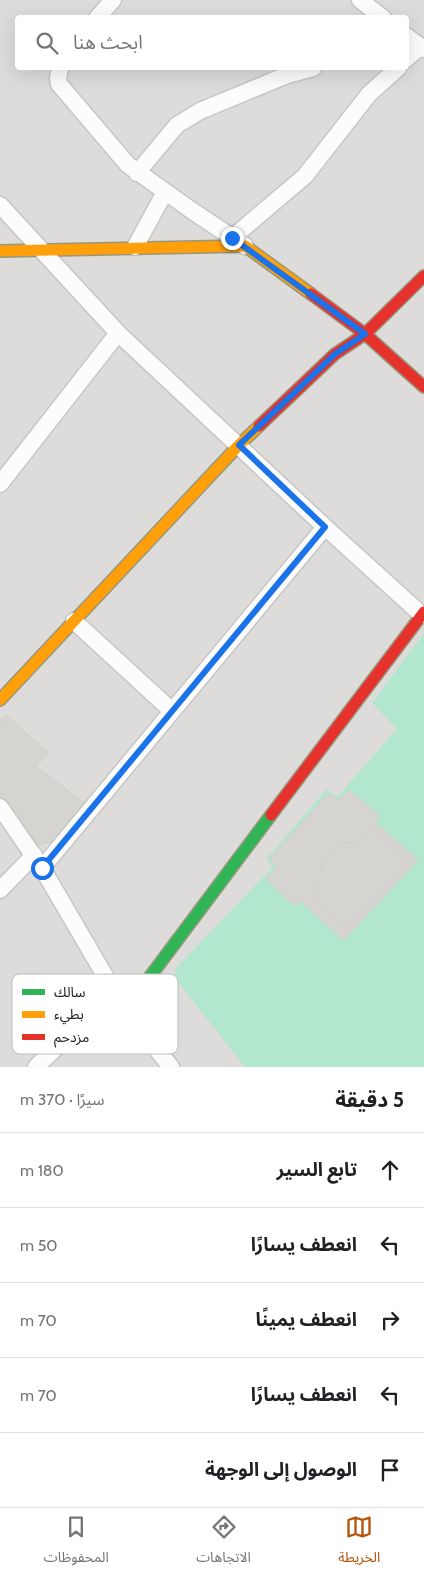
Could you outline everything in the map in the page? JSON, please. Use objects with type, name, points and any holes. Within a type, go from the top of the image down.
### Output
[{"type":"street","points":[[100,15],[113,0]]},
{"type":"street","points":[[360,0],[379,15]]},
{"type":"street","points":[[60,70],[59,84],[128,165],[239,242],[365,334],[424,387]]},
{"type":"street","points":[[138,172],[177,125],[200,111],[306,70]]},
{"type":"street","points":[[1,253],[41,249],[239,242],[305,176],[369,94],[396,70]]},
{"type":"street","points":[[135,247],[165,192]]},
{"type":"street","points":[[0,206],[118,333],[325,527],[423,613],[152,974]]},
{"type":"street","points":[[0,700],[239,445],[335,354],[365,334],[424,276]]},
{"type":"street","points":[[0,484],[118,333]]},
{"type":"street","points":[[0,890],[38,861],[172,711],[325,527]]},
{"type":"street","points":[[74,621],[172,711]]},
{"type":"street","points":[[0,807],[38,861],[104,974]]},
{"type":"street","points":[[36,1067],[50,1054]]},
{"type":"street","points":[[161,1054],[171,1067]]},
{"type":"shaded area","points":[[0,0],[424,0],[424,1067],[0,1067]]},
{"type":"green space","points":[[424,633],[424,1067],[245,1067],[178,982],[178,974],[174,974],[175,969],[273,867],[266,859],[327,789],[337,797],[397,729],[372,703]]},
{"type":"building","points":[[6,715],[49,753],[36,766],[84,803],[52,842],[35,846],[0,797],[0,721]]},
{"type":"building","points":[[349,790],[380,816],[375,822],[418,860],[344,940],[299,900],[295,906],[266,879],[277,867],[269,859],[329,793],[339,800]]},
{"type":"building","points":[[369,827],[408,863],[347,929],[309,896],[320,883],[320,871],[324,860],[333,849],[344,843],[356,842]]},
{"type":"traffic: fast","points":[[152,974],[271,815]]},
{"type":"traffic: slow","points":[[0,251],[245,246],[311,294]]},
{"type":"traffic: slow","points":[[0,700],[259,426]]},
{"type":"traffic: jam","points":[[259,426],[335,354],[365,334],[424,276]]},
{"type":"traffic: jam","points":[[311,294],[365,334],[424,387]]},
{"type":"traffic: jam","points":[[271,815],[424,612]]},
{"type":"route","points":[[42,868],[325,527],[239,445],[335,354],[365,334],[232,238]]}]
